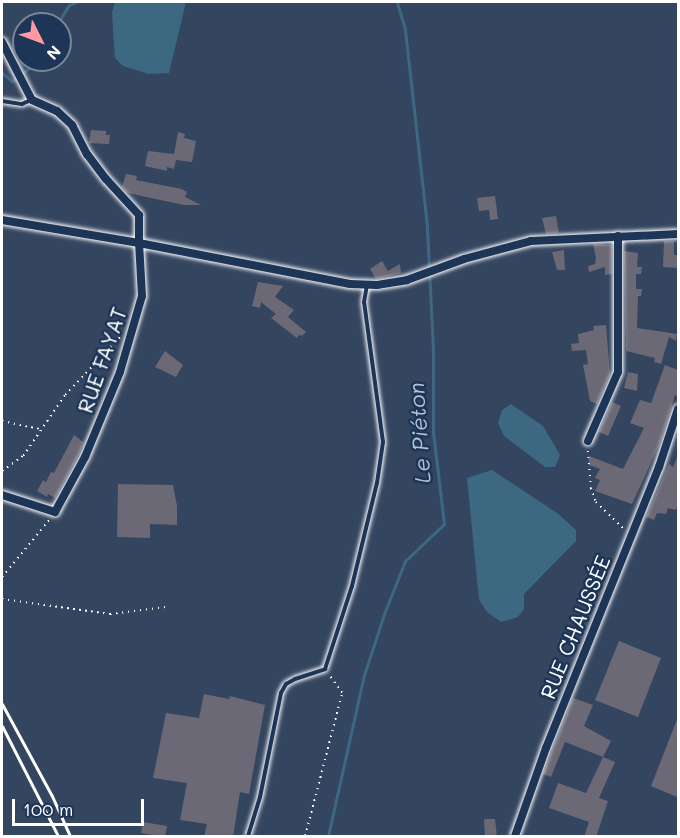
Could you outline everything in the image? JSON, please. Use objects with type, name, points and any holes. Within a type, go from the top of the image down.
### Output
[{"type":"street","points":[[2,42],[32,100]]},
{"type":"street","name":"RUE FAYAT","points":[[32,100],[57,111],[72,125],[87,154],[106,179],[139,214],[142,296],[135,321],[120,372],[101,421],[85,457],[55,512]]},
{"type":"street","points":[[2,220],[139,243],[350,284],[368,285],[388,284],[423,275],[501,248],[531,241],[678,234]]},
{"type":"street","points":[[588,441],[618,372],[618,236]]},
{"type":"street","name":"RUE CHAUSSÉE","points":[[515,837],[546,748],[675,432],[678,409]]},
{"type":"street","points":[[2,495],[55,512]]},
{"type":"lane","points":[[2,101],[22,104],[32,100]]},
{"type":"lane","points":[[248,837],[260,797],[281,693],[286,684],[295,679],[325,669],[352,586],[377,483],[383,442],[364,302],[368,285]]},
{"type":"path","points":[[2,471],[22,456],[65,395],[135,321]]},
{"type":"path","points":[[2,422],[40,429]]},
{"type":"path","points":[[588,441],[589,474],[596,502],[607,516],[632,534]]},
{"type":"path","points":[[2,577],[55,512]]},
{"type":"path","points":[[2,599],[110,614],[166,607]]},
{"type":"path","points":[[305,837],[342,693],[325,669]]},
{"type":"water","points":[[115,2],[186,2],[169,73],[149,74],[123,66],[115,58],[112,12]]},
{"type":"water","points":[[511,404],[543,426],[560,455],[555,467],[545,467],[504,436],[498,423],[502,410]]},
{"type":"water","points":[[492,470],[557,513],[576,530],[576,541],[524,594],[524,609],[518,617],[501,622],[487,612],[479,600],[467,478]]},
{"type":"building","points":[[91,130],[106,131],[106,135],[110,135],[109,144],[89,143]]},
{"type":"building","points":[[178,132],[185,134],[184,138],[196,141],[192,162],[176,160],[174,169],[167,167],[167,171],[145,166],[148,151],[174,154]]},
{"type":"building","points":[[126,174],[137,176],[136,180],[182,189],[187,192],[185,197],[201,205],[184,205],[128,193],[122,187]]},
{"type":"building","points":[[495,196],[498,219],[490,220],[489,210],[479,211],[477,198]]},
{"type":"building","points":[[556,216],[559,233],[546,234],[542,218]]},
{"type":"building","points":[[664,241],[674,241],[674,255],[678,255],[678,268],[663,267]]},
{"type":"building","points":[[593,244],[612,245],[612,274],[605,275],[605,267],[589,272],[588,266],[595,264],[596,258]]},
{"type":"building","points":[[564,250],[565,270],[557,270],[552,252]]},
{"type":"building","points":[[624,251],[638,253],[637,267],[642,267],[641,274],[636,274],[636,289],[642,289],[641,296],[638,296],[637,328],[677,334],[676,341],[669,337],[661,364],[654,362],[655,358],[626,351]]},
{"type":"building","points":[[382,261],[388,271],[400,264],[401,273],[376,279],[370,269]]},
{"type":"building","points":[[258,282],[283,286],[275,297],[294,310],[288,317],[306,332],[302,336],[299,335],[297,338],[271,318],[276,314],[261,302],[260,308],[252,306]]},
{"type":"building","points":[[606,325],[610,374],[597,404],[590,401],[583,365],[588,364],[586,350],[572,351],[571,344],[579,343],[578,334],[594,330],[593,326]]},
{"type":"building","points":[[165,351],[183,365],[176,377],[155,367]]},
{"type":"building","points":[[665,365],[678,370],[677,396],[675,395],[660,443],[632,504],[595,491],[600,480],[595,478],[600,469],[589,465],[589,456],[623,469],[644,428],[630,423],[640,400],[651,403]]},
{"type":"building","points":[[628,372],[638,374],[637,391],[624,388]]},
{"type":"building","points":[[612,402],[621,406],[608,436],[599,432]]},
{"type":"building","points":[[74,435],[83,442],[85,439],[79,454],[55,498],[48,494],[47,497],[37,491],[43,480],[46,482],[51,472],[54,473]]},
{"type":"building","points":[[678,455],[676,510],[668,508],[666,514],[657,513],[654,520],[646,517],[669,464],[673,467]]},
{"type":"building","points":[[118,484],[173,485],[177,506],[177,525],[150,524],[150,538],[117,537]]},
{"type":"building","points":[[619,641],[661,658],[638,717],[595,700]]},
{"type":"building","points":[[204,694],[229,699],[230,696],[265,705],[249,794],[240,792],[233,837],[204,837],[207,824],[180,820],[187,783],[153,778],[166,713],[199,718]]},
{"type":"building","points":[[573,698],[593,705],[584,726],[611,741],[603,757],[565,742],[551,777],[543,774]]},
{"type":"building","points":[[678,717],[678,792],[677,797],[651,786]]},
{"type":"building","points":[[603,757],[615,762],[599,798],[608,801],[596,837],[584,837],[589,822],[549,808],[558,783],[586,793]]},
{"type":"building","points":[[484,819],[495,819],[497,837],[485,837]]},
{"type":"building","points":[[143,822],[167,826],[165,837],[141,833]]},
{"type":"waterway","name":"Le Piéton","points":[[65,12],[69,5],[77,2]]},
{"type":"waterway","name":"Le Piéton","points":[[328,836],[364,675],[384,614],[405,561],[444,524],[433,432],[433,350],[427,226],[405,29],[397,2]]},
{"type":"waterway","name":"Le Piéton","points":[[2,73],[12,81],[24,72]]},
{"type":"railway","points":[[2,704],[52,796],[70,836]]},
{"type":"railway","points":[[2,726],[58,836]]}]
